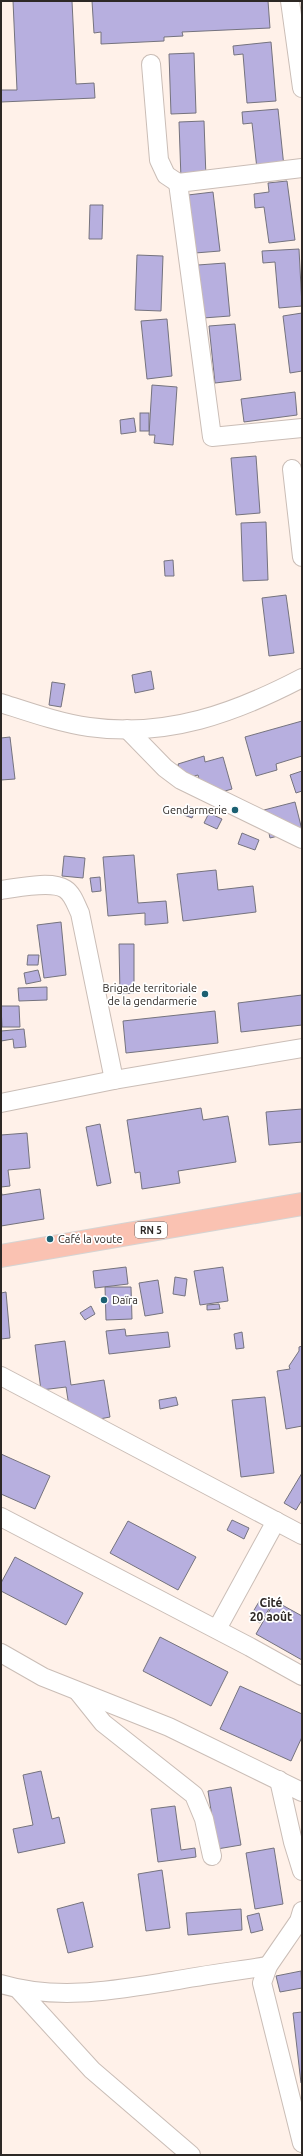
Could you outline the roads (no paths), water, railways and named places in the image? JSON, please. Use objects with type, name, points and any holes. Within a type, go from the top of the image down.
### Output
[{"type":"main road","name":"RN 5","points":[[1,1256],[302,1204]]},
{"type":"street","points":[[290,1],[302,88]]},
{"type":"street","points":[[151,64],[159,160],[166,175],[178,183],[302,168]]},
{"type":"street","points":[[178,183],[212,437],[302,428]]},
{"type":"street","points":[[292,469],[302,557]]},
{"type":"street","points":[[1,703],[88,727],[127,729],[166,727],[209,719],[266,697],[302,678]]},
{"type":"street","points":[[127,729],[165,768],[181,780],[302,839]]},
{"type":"street","points":[[1,890],[50,884],[65,889],[74,899],[80,912],[114,1080]]},
{"type":"street","points":[[1,1103],[114,1080],[302,1048]]},
{"type":"street","points":[[1,1376],[302,1536]]},
{"type":"street","points":[[1,1517],[217,1629],[302,1676]]},
{"type":"street","points":[[217,1629],[276,1521]]},
{"type":"street","points":[[1,1653],[43,1677],[78,1693],[169,1727],[302,1792]]},
{"type":"street","points":[[78,1693],[103,1723],[194,1795],[204,1819],[212,1856]]},
{"type":"street","points":[[279,1780],[293,1842],[301,1868]]},
{"type":"street","points":[[302,1911],[299,1921],[268,1966],[262,1983],[302,2143]]},
{"type":"street","points":[[9,1987],[52,1994],[107,1992],[268,1966]]},
{"type":"street","points":[[9,1987],[92,2070],[191,2155]]},
{"type":"place","name":"Gendarmerie","points":[[235,810]]},
{"type":"place","name":"Brigade territoriale de la gendarmerie","points":[[205,994]]},
{"type":"place","name":"Café la voute","points":[[50,1239]]},
{"type":"place","name":"Daïra","points":[[104,1300]]},
{"type":"district","name":"Cité 20 août","points":[[271,1609]]}]
